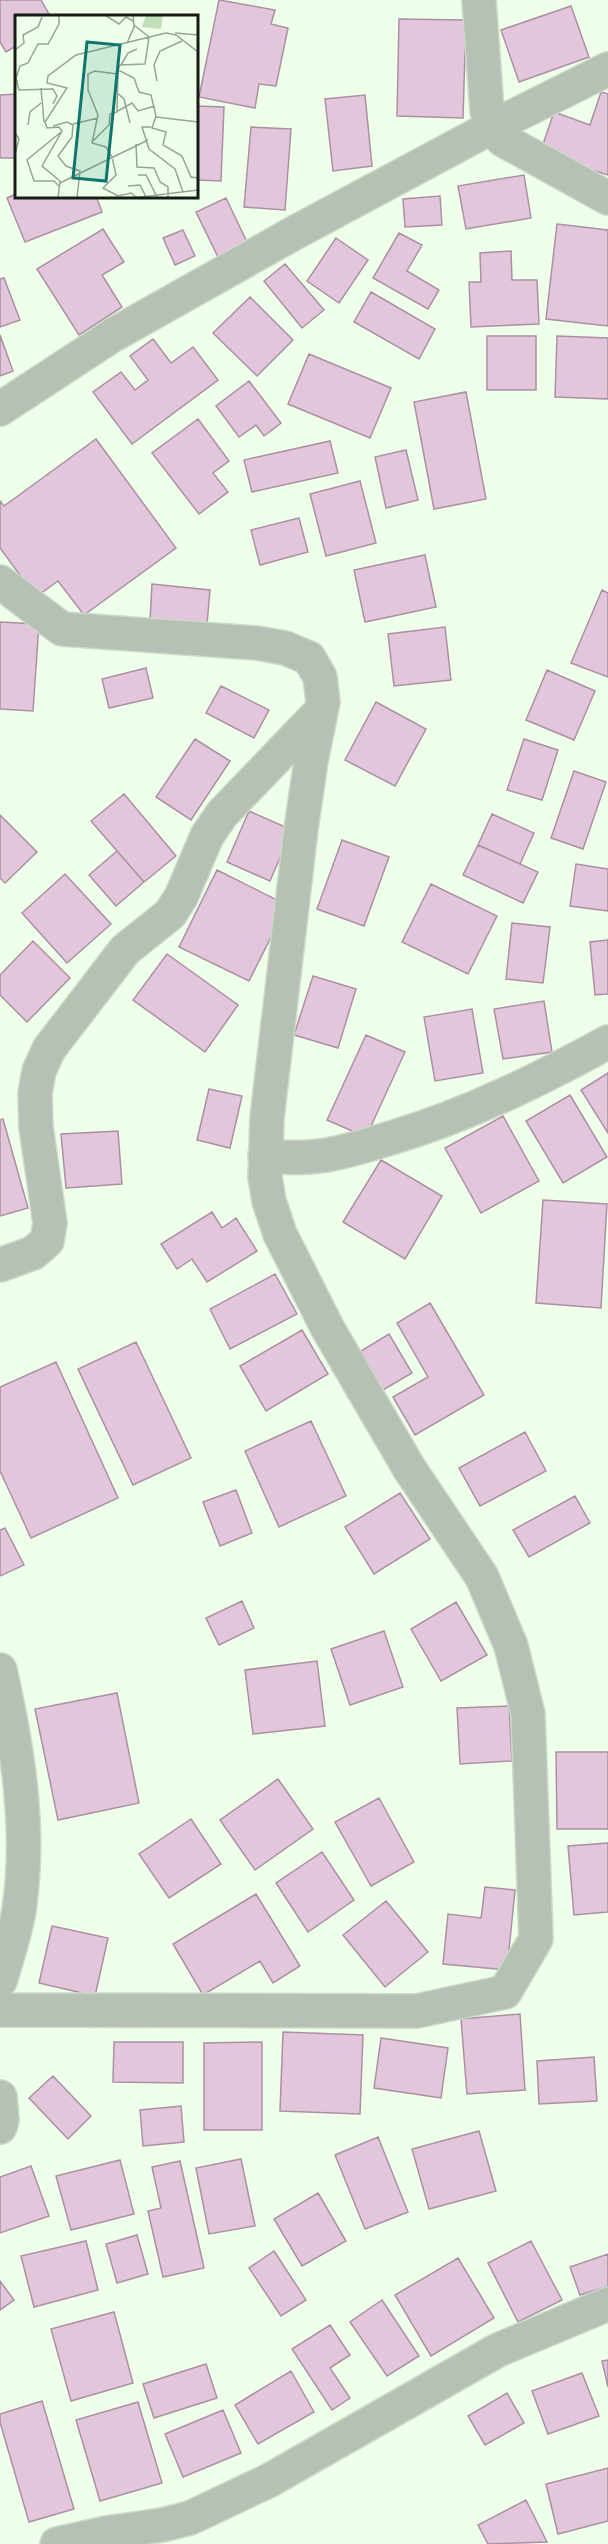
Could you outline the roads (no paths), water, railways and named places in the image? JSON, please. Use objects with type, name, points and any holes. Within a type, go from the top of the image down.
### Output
[{"type":"street","points":[[479,0],[487,111],[492,127],[502,140],[608,198]]},
{"type":"street","points":[[0,409],[113,335],[296,232],[492,127],[608,69]]},
{"type":"street","points":[[0,582],[62,629],[258,643],[285,648],[309,658],[320,677],[323,702],[311,761],[297,862],[265,1155],[265,1177],[269,1201],[285,1245],[328,1329],[409,1468],[482,1577],[511,1646],[528,1714],[536,1939],[505,1992],[417,2011],[0,2010]]},
{"type":"street","points":[[0,1265],[33,1253],[47,1241],[50,1223],[36,1127],[35,1093],[39,1071],[49,1049],[125,950],[170,914],[181,897],[207,836],[222,814],[321,711]]},
{"type":"street","points":[[265,1155],[291,1160],[319,1158],[430,1126],[511,1093],[608,1042]]},
{"type":"street","points":[[0,1673],[20,1777],[24,1828],[23,1877],[18,1913],[0,1981]]},
{"type":"street","points":[[0,2097],[3,2121],[0,2127]]},
{"type":"street","points":[[57,2544],[106,2532],[162,2525],[190,2518],[270,2480],[498,2350],[608,2304]]}]
